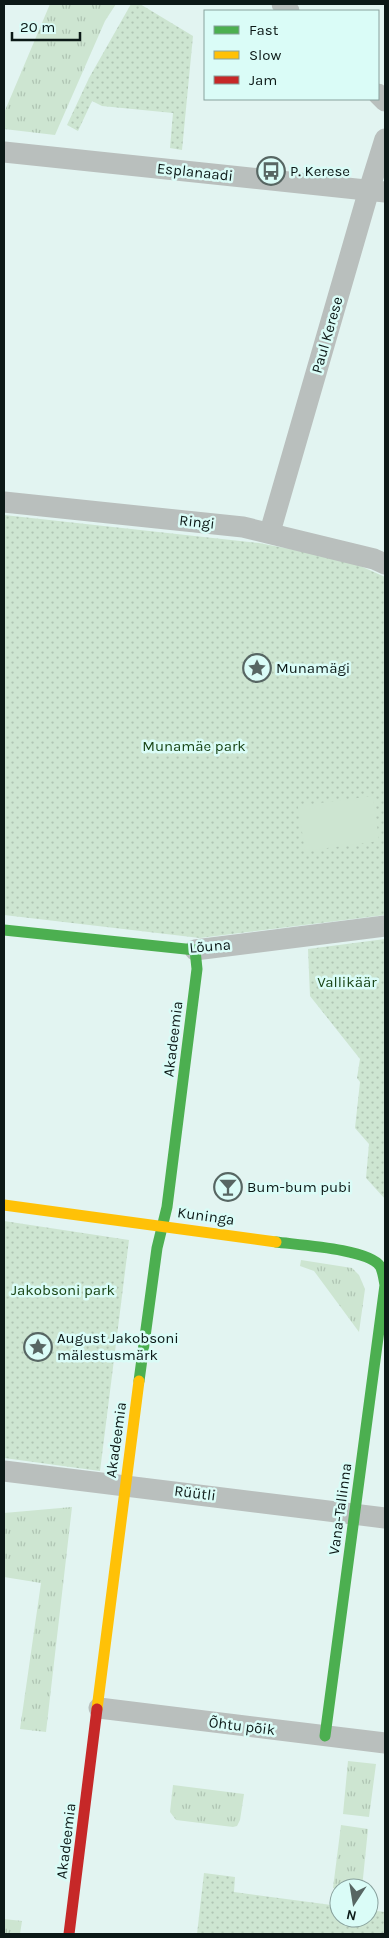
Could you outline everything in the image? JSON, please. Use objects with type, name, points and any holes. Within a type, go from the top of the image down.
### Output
[{"type":"street","name":"Paul Kerese","points":[[270,532],[377,191],[385,139]]},
{"type":"street","name":"Esplanaadi","points":[[4,152],[377,191]]},
{"type":"street","name":"Ringi","points":[[4,502],[234,526],[270,532],[374,559],[385,564]]},
{"type":"street","name":"Lõuna","points":[[4,930],[195,950],[385,926]]},
{"type":"street","name":"Akadeemia","points":[[69,1934],[157,1248],[167,1207],[197,969],[195,950]]},
{"type":"street","name":"Kuninga","points":[[4,1205],[282,1242],[370,1257],[382,1267],[385,1285]]},
{"type":"street","name":"Vana-Tallinna","points":[[325,1736],[385,1285]]},
{"type":"street","name":"Rüütli","points":[[4,1470],[385,1518]]},
{"type":"street","name":"Õhtu põik","points":[[99,1708],[385,1743]]},
{"type":"green space","points":[[50,4],[116,4],[105,21],[55,135],[4,129],[4,113]]},
{"type":"green space","points":[[131,4],[140,4],[193,36],[182,150],[170,148],[173,113],[102,106],[92,101],[78,131],[67,125],[89,78]]},
{"type":"green space","name":"Munamäe park","points":[[4,515],[259,543],[347,560],[385,577],[385,915],[200,938],[4,915]]},
{"type":"green space","points":[[373,796],[379,841],[305,851],[298,806]]},
{"type":"green space","name":"Vallikäär","points":[[385,939],[385,1199],[366,1178],[369,1144],[355,1128],[360,1082],[357,1078],[360,1059],[310,996],[308,949]]},
{"type":"green space","name":"Jakobsoni park","points":[[4,1221],[129,1240],[100,1471],[4,1458]]},
{"type":"green space","points":[[301,1260],[352,1268],[359,1275],[365,1289],[359,1332],[314,1271],[300,1266]]},
{"type":"green space","points":[[72,1507],[46,1732],[20,1729],[41,1583],[4,1577],[4,1513]]},
{"type":"green space","points":[[348,1761],[376,1764],[369,1817],[343,1814]]},
{"type":"green space","points":[[173,1785],[244,1794],[240,1820],[237,1826],[176,1820],[170,1812]]},
{"type":"green space","points":[[341,1825],[368,1829],[363,1878],[334,1878]]},
{"type":"green space","points":[[204,1873],[235,1877],[234,1892],[329,1905],[329,1928],[379,1928],[379,1911],[385,1912],[385,1934],[197,1934]]},
{"type":"green space","points":[[4,1919],[22,1921],[20,1934],[4,1934]]},
{"type":"traffic: fast","points":[[4,930],[195,950],[197,969],[167,1207],[157,1248],[139,1381]]},
{"type":"traffic: fast","points":[[276,1242],[332,1249],[373,1260],[380,1266],[385,1285],[325,1736]]},
{"type":"traffic: slow","points":[[4,1205],[276,1242]]},
{"type":"traffic: slow","points":[[97,1709],[139,1381]]},
{"type":"traffic: jam","points":[[69,1934],[97,1709]]},
{"type":"place","name":"P. Kerese","points":[[271,171]]},
{"type":"place","name":"Munamägi","points":[[257,668]]},
{"type":"place","name":"Bum-bum pubi","points":[[228,1187]]},
{"type":"place","name":"August Jakobsoni mälestusmärk","points":[[38,1347]]}]
